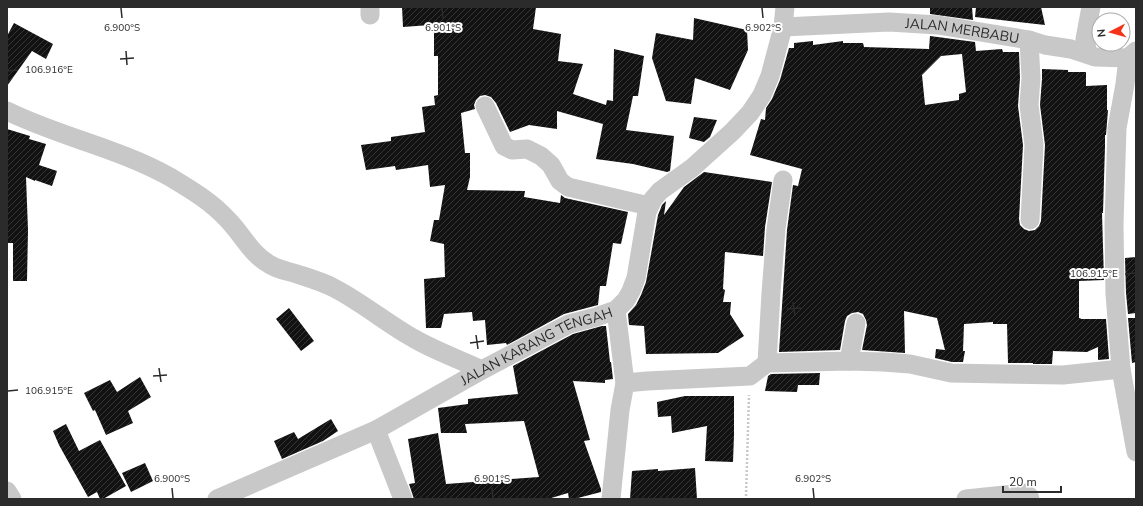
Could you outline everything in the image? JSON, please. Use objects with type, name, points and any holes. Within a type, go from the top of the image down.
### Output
[{"type":"street","name":"JALAN KARANG TENGAH","points":[[217,499],[376,430],[482,370],[569,324],[616,310],[626,300],[631,292],[636,278],[647,212],[653,199],[660,191],[692,168],[732,132],[750,113],[762,95],[770,76],[783,27],[785,7]]},
{"type":"street","points":[[1088,54],[1085,39],[1091,7]]},
{"type":"street","name":"JALAN MERBABU","points":[[783,27],[889,22],[938,25],[1029,40],[1045,45],[1071,48],[1095,57],[1133,58]]},
{"type":"street","points":[[1029,40],[1031,78],[1029,105],[1034,145],[1030,220]]},
{"type":"street","points":[[1133,58],[1125,84],[1117,128],[1114,224],[1115,294],[1121,369],[1136,452]]},
{"type":"street","points":[[486,106],[504,146],[512,150],[527,149],[541,156],[551,165],[560,181],[568,187],[649,206]]},
{"type":"street","points":[[7,111],[26,120],[150,166],[191,190],[218,210],[229,220],[252,250],[269,265],[332,287],[358,301],[412,338],[482,370]]},
{"type":"street","points":[[767,363],[776,229],[783,180]]},
{"type":"street","points":[[611,499],[624,383],[616,310]]},
{"type":"street","points":[[849,361],[856,324]]},
{"type":"street","points":[[624,383],[750,376],[767,363],[849,361],[910,364],[940,371],[958,373],[1063,374],[1121,369]]},
{"type":"street","points":[[376,430],[402,499]]},
{"type":"street","points":[[7,491],[12,499]]},
{"type":"street","points":[[966,499],[1023,493],[1029,496],[1030,499]]},
{"type":"path","points":[[746,496],[750,376]]},
{"type":"building","points":[[402,7],[536,7],[533,29],[561,34],[558,61],[583,64],[573,94],[606,105],[607,100],[613,101],[614,49],[644,56],[638,96],[633,96],[626,130],[674,136],[670,171],[667,172],[633,164],[596,159],[603,124],[557,111],[557,129],[529,125],[510,132],[496,103],[491,97],[485,95],[480,96],[476,100],[474,105],[475,109],[461,113],[465,153],[470,153],[470,177],[467,190],[525,191],[524,197],[560,203],[561,195],[565,198],[628,212],[621,244],[613,243],[606,286],[600,286],[598,305],[564,314],[507,345],[506,343],[487,345],[485,320],[473,321],[472,312],[444,314],[441,328],[426,328],[424,279],[445,277],[444,244],[430,241],[434,220],[439,220],[445,185],[430,187],[428,165],[396,170],[395,166],[366,170],[361,145],[391,141],[391,137],[425,132],[422,107],[435,105],[434,96],[438,95],[438,56],[434,56],[434,26],[403,27]]},
{"type":"building","points":[[930,7],[972,7],[973,20],[930,14]]},
{"type":"building","points":[[976,7],[1041,7],[1045,25],[975,17]]},
{"type":"building","points":[[694,18],[747,30],[748,50],[730,90],[695,78],[691,104],[666,101],[652,58],[656,33],[693,40]]},
{"type":"building","points":[[14,23],[53,44],[46,59],[32,51],[7,86],[7,36]]},
{"type":"building","points":[[930,36],[975,42],[976,51],[1002,49],[1003,52],[1019,52],[1020,78],[1018,106],[1023,145],[1019,219],[1020,225],[1029,231],[1035,230],[1041,221],[1045,145],[1040,105],[1042,69],[1068,70],[1068,72],[1086,72],[1086,86],[1107,85],[1108,110],[1105,135],[1102,213],[1104,280],[1079,281],[1079,318],[1106,319],[1109,359],[1098,360],[1098,347],[1087,352],[1053,351],[1052,364],[1008,363],[1007,324],[993,324],[993,322],[964,324],[963,351],[965,351],[963,362],[952,362],[935,358],[936,349],[945,350],[937,318],[904,311],[905,353],[862,350],[867,325],[863,314],[858,312],[847,316],[840,350],[779,352],[787,230],[793,185],[798,186],[802,169],[750,155],[761,119],[765,120],[766,108],[772,99],[780,80],[789,48],[794,48],[794,43],[813,41],[813,45],[843,41],[843,43],[863,43],[864,47],[929,49]],"holes":[[[962,54],[966,92],[959,94],[959,100],[925,105],[922,75],[941,56]]]},
{"type":"building","points":[[694,117],[717,120],[710,137],[704,142],[689,138]]},
{"type":"building","points":[[7,129],[30,136],[29,139],[46,144],[39,165],[57,171],[52,186],[26,177],[28,230],[27,281],[13,281],[13,243],[7,243]]},
{"type":"building","points":[[704,172],[772,182],[765,227],[763,256],[725,252],[723,289],[725,290],[723,302],[731,302],[730,314],[744,336],[718,353],[646,354],[644,326],[629,325],[628,314],[636,305],[646,282],[658,215],[662,205],[666,201],[664,215],[684,187]]},
{"type":"building","points":[[1136,257],[1136,313],[1128,314],[1125,258]]},
{"type":"building","points":[[289,308],[314,341],[301,351],[276,319]]},
{"type":"building","points":[[1128,318],[1136,318],[1136,362],[1132,363]]},
{"type":"building","points":[[606,326],[613,379],[605,380],[605,383],[573,381],[590,440],[584,441],[601,492],[574,499],[569,499],[568,493],[548,499],[414,499],[409,484],[415,483],[408,439],[438,433],[446,484],[539,477],[524,421],[465,424],[467,433],[441,433],[438,408],[468,404],[468,399],[518,394],[513,366],[573,334]]},
{"type":"building","points":[[820,373],[819,385],[798,385],[797,392],[765,391],[768,376],[771,374]]},
{"type":"building","points":[[140,377],[151,397],[128,411],[133,423],[106,435],[95,410],[93,411],[84,393],[110,380],[117,392]]},
{"type":"building","points":[[685,396],[734,396],[733,462],[705,461],[707,426],[672,433],[671,416],[658,417],[657,402]]},
{"type":"building","points":[[331,419],[338,431],[323,441],[282,459],[274,441],[294,432],[298,439]]},
{"type":"building","points":[[66,424],[79,451],[100,440],[126,486],[103,499],[100,499],[97,492],[88,497],[59,445],[53,431]]},
{"type":"building","points":[[145,463],[153,481],[131,492],[122,473]]},
{"type":"building","points":[[695,468],[697,499],[630,499],[632,471],[658,469],[658,471]]}]
